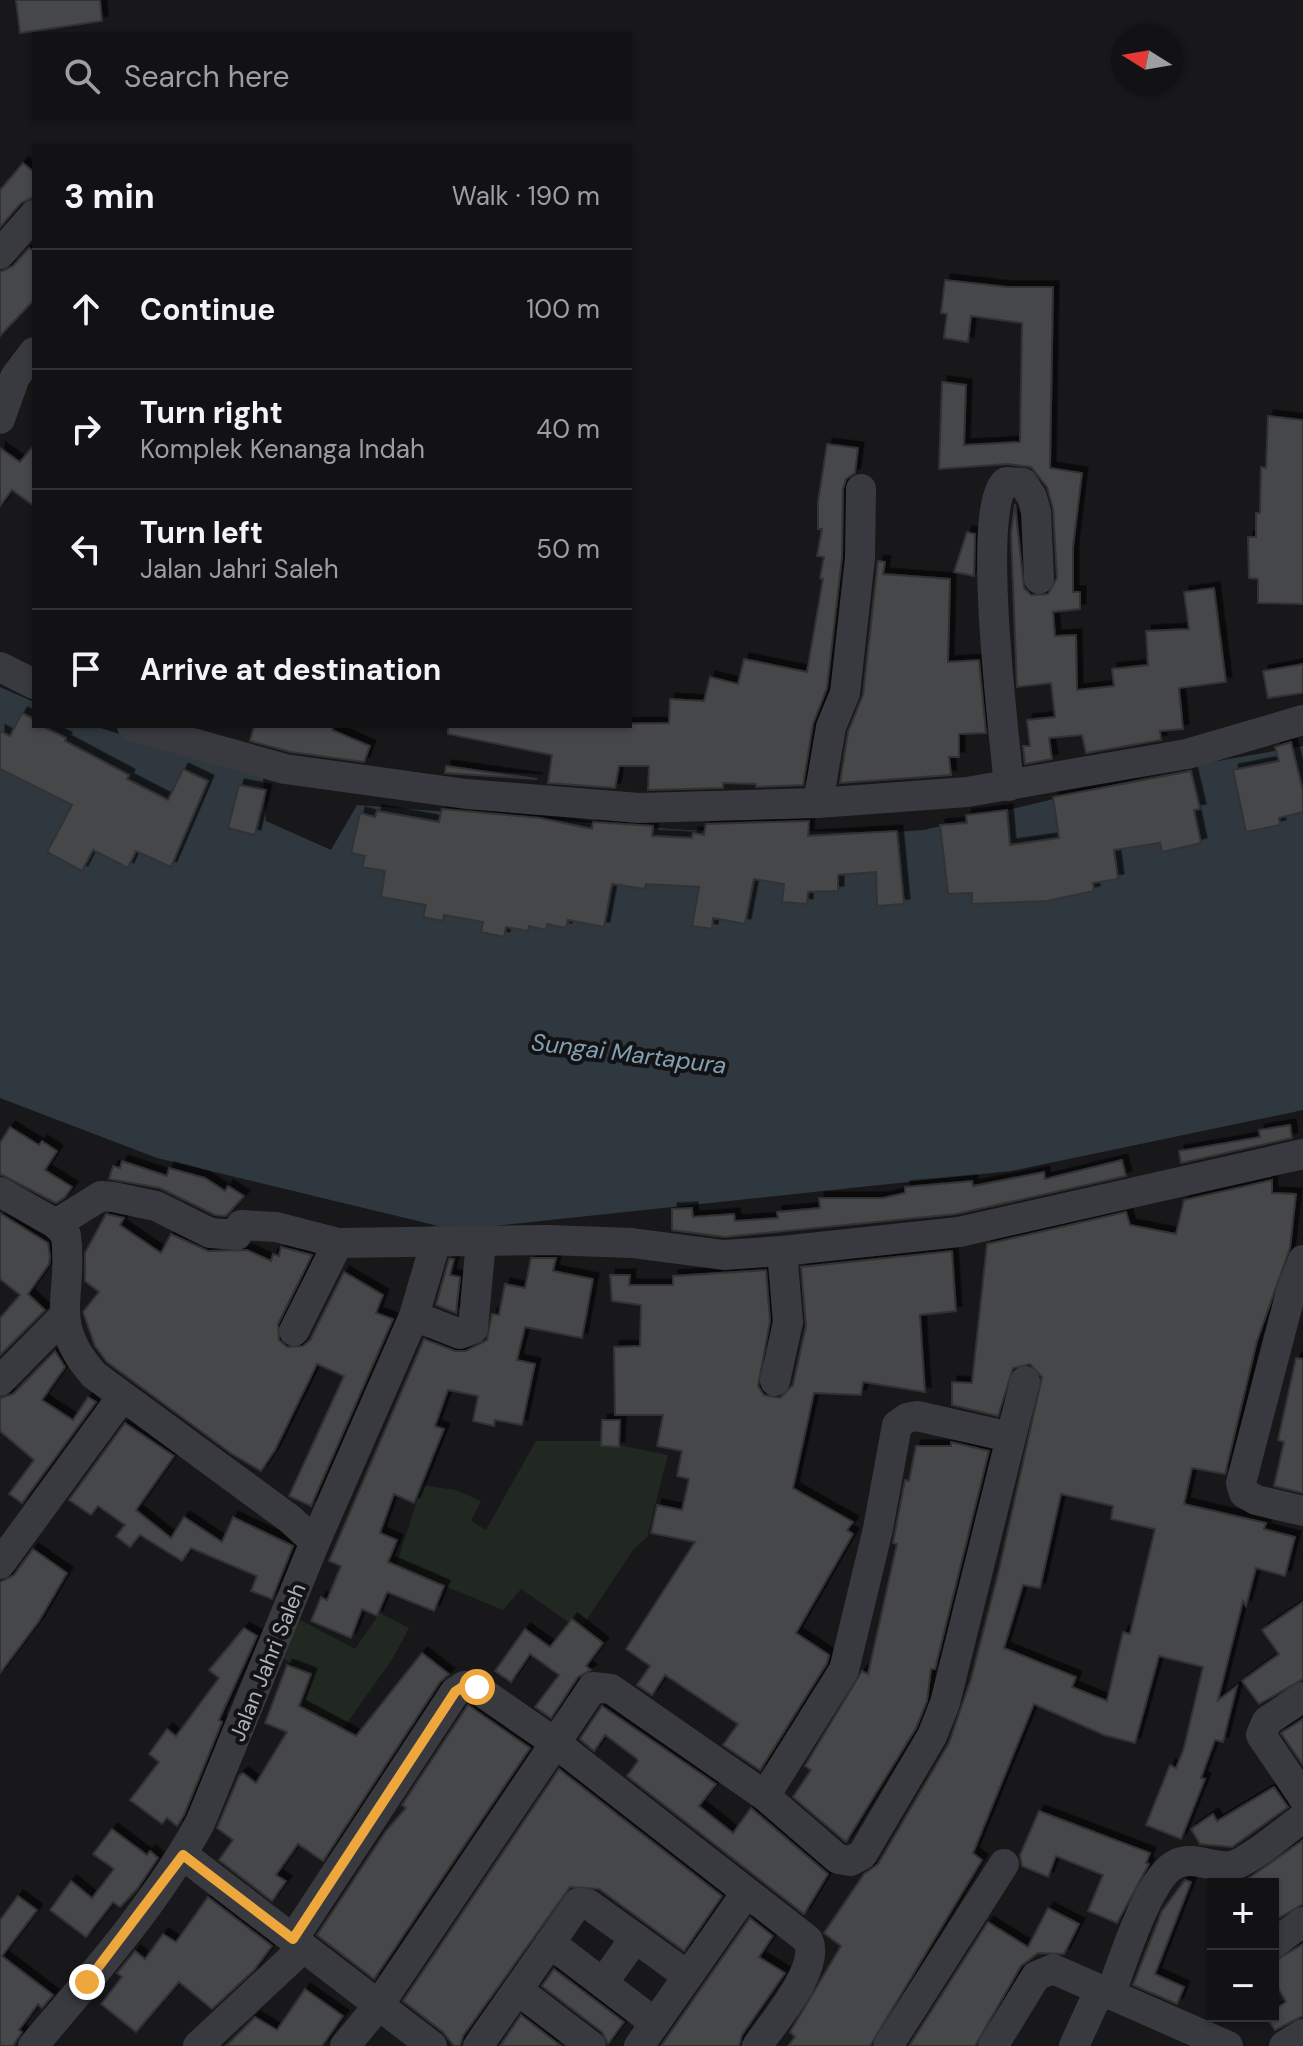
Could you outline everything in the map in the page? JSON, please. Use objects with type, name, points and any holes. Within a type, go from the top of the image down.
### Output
[{"type":"street","points":[[0,254],[32,217]]},
{"type":"street","points":[[0,419],[15,377],[32,355]]},
{"type":"street","points":[[1009,786],[992,566],[996,501],[1006,482],[1023,483],[1032,497],[1039,579]]},
{"type":"street","points":[[818,803],[831,727],[845,693],[860,558],[861,489]]},
{"type":"street","points":[[0,667],[32,683]]},
{"type":"street","points":[[139,728],[285,769],[466,794],[639,808],[907,798],[1009,786],[1187,754],[1303,720]]},
{"type":"street","points":[[56,1224],[101,1196],[156,1206],[210,1233],[237,1235],[241,1225],[257,1224],[338,1243],[632,1243],[724,1255],[982,1228],[1303,1154]]},
{"type":"street","points":[[0,1192],[56,1224],[66,1235],[68,1246],[63,1317],[73,1349],[83,1362],[122,1397],[270,1504],[315,1542]]},
{"type":"street","name":"Jalan Jahri Saleh","points":[[33,2046],[87,1982],[183,1855],[212,1795],[315,1542],[414,1316],[436,1241]]},
{"type":"street","points":[[414,1316],[460,1334],[473,1329],[481,1241]]},
{"type":"street","points":[[294,1331],[338,1243]]},
{"type":"street","points":[[775,1381],[788,1322],[782,1251]]},
{"type":"street","points":[[1303,1260],[1291,1292],[1241,1483],[1244,1493],[1256,1500],[1303,1511]]},
{"type":"street","points":[[0,1381],[63,1317]]},
{"type":"street","points":[[345,2046],[378,2006],[591,1690],[605,1686],[765,1796],[838,1859],[856,1860],[871,1845],[932,1736],[945,1703],[1025,1381]]},
{"type":"street","points":[[0,1564],[122,1397]]},
{"type":"street","points":[[765,1796],[844,1670],[878,1529],[897,1425],[917,1416],[1010,1437]]},
{"type":"street","points":[[198,2046],[298,1944],[460,1687],[468,1685],[483,1690],[554,1742],[804,1936],[812,1954],[804,1976],[757,2046]]},
{"type":"street","points":[[1303,1697],[1267,1721],[1261,1735],[1303,1797]]},
{"type":"street","points":[[1074,2046],[1105,1993],[1153,1892],[1169,1869],[1182,1862],[1220,1867],[1238,1864],[1303,1818]]},
{"type":"street","points":[[183,1855],[432,2046]]},
{"type":"street","points":[[888,2046],[1004,1864]]},
{"type":"street","points":[[550,1943],[603,1983],[647,2035],[746,1893]]},
{"type":"street","points":[[478,2046],[519,1991],[575,1905],[584,1903],[688,1976]]},
{"type":"street","points":[[1279,1940],[1303,1922]]},
{"type":"street","points":[[603,1983],[635,1938]]},
{"type":"street","points":[[993,2046],[1036,1976],[1044,1970],[1065,1972],[1105,1993],[1228,2046]]},
{"type":"street","points":[[519,1991],[591,2046]]},
{"type":"street","points":[[1284,2046],[1303,2034]]},
{"type":"shaded area","points":[[536,1441],[600,1441],[668,1455],[647,1537],[633,1550],[580,1630],[521,1589],[503,1610],[396,1566],[422,1485],[456,1490],[481,1501],[471,1521],[486,1530]]},
{"type":"shaded area","points":[[380,1613],[409,1628],[391,1661],[342,1730],[319,1716],[307,1733],[289,1724],[310,1677],[276,1653],[293,1616],[355,1649]]},
{"type":"water","name":"Sungai Martapura","points":[[0,687],[32,701],[32,728],[100,728],[263,778],[266,821],[331,850],[357,805],[685,830],[924,830],[1200,764],[1303,746],[1303,1110],[1011,1171],[455,1230],[157,1158],[0,1098]]},
{"type":"building","points":[[16,0],[100,0],[102,21],[20,33]]},
{"type":"building","points":[[23,163],[32,170],[32,198],[21,203],[0,227],[0,190]]},
{"type":"building","points":[[29,248],[32,250],[32,302],[0,336],[0,272],[13,266]]},
{"type":"building","points":[[945,280],[1008,287],[1053,287],[1050,468],[1082,473],[1073,547],[1073,592],[1080,592],[1080,609],[1053,612],[1055,636],[1076,635],[1077,690],[1114,686],[1112,669],[1148,665],[1146,631],[1189,629],[1184,592],[1214,588],[1226,682],[1179,688],[1183,729],[1160,731],[1161,740],[1086,753],[1082,735],[1049,738],[1052,759],[1025,764],[1023,746],[1030,746],[1027,720],[1055,717],[1051,683],[1017,687],[1011,534],[1015,504],[1024,588],[1031,595],[1048,594],[1057,578],[1053,508],[1047,487],[1031,467],[1007,464],[939,469],[942,382],[966,385],[964,445],[1020,442],[1022,323],[971,316],[968,342],[944,338],[947,314],[941,313]]},
{"type":"building","points":[[1268,416],[1303,420],[1303,604],[1258,603],[1258,579],[1249,578],[1248,537],[1256,537],[1256,513],[1260,513],[1261,467],[1266,468]]},
{"type":"building","points":[[827,444],[858,448],[855,473],[846,479],[843,489],[842,557],[827,688],[813,724],[803,785],[756,787],[756,784],[723,783],[723,788],[648,790],[649,766],[619,766],[615,788],[548,783],[552,755],[448,734],[448,728],[632,728],[632,724],[669,723],[670,699],[704,701],[710,677],[738,684],[744,659],[807,672],[823,579],[820,578],[824,557],[817,556],[822,529],[818,529],[818,502]]},
{"type":"building","points":[[32,447],[32,505],[12,490],[0,506],[0,448],[20,462]]},
{"type":"building","points":[[967,532],[975,534],[974,576],[954,572]]},
{"type":"building","points":[[878,561],[885,562],[883,574],[950,579],[948,662],[979,660],[986,733],[959,734],[959,757],[949,757],[951,775],[840,783],[848,732],[863,695]]},
{"type":"building","points":[[1303,664],[1303,693],[1268,698],[1263,671]]},
{"type":"building","points":[[22,713],[32,718],[32,728],[46,728],[66,738],[65,741],[129,775],[127,779],[168,800],[183,769],[208,781],[171,867],[136,851],[128,868],[93,850],[82,871],[47,852],[72,805],[0,769],[0,731],[10,736]]},
{"type":"building","points":[[253,728],[333,728],[370,746],[364,762],[291,752],[250,741]]},
{"type":"building","points":[[1291,742],[1303,791],[1303,812],[1279,818],[1280,825],[1246,832],[1233,770],[1279,761],[1275,747]]},
{"type":"building","points":[[446,766],[537,779],[445,773]]},
{"type":"building","points":[[1191,771],[1200,809],[1194,810],[1201,843],[1162,852],[1160,843],[1114,850],[1118,879],[1093,883],[1094,891],[1047,901],[972,904],[972,893],[948,894],[940,825],[967,823],[966,815],[1007,810],[1010,845],[1059,838],[1053,797]]},
{"type":"building","points":[[239,785],[266,790],[255,835],[228,828]]},
{"type":"building","points":[[442,809],[540,818],[592,829],[593,822],[653,826],[652,836],[692,838],[693,833],[704,835],[706,824],[809,821],[808,836],[897,831],[904,904],[877,906],[876,872],[838,875],[838,891],[808,892],[807,904],[782,902],[784,884],[754,879],[745,924],[713,918],[712,929],[692,926],[699,887],[646,884],[645,889],[612,884],[604,927],[568,920],[566,928],[547,924],[546,930],[529,926],[528,931],[506,927],[504,937],[481,932],[483,922],[444,915],[443,921],[423,917],[426,905],[381,897],[385,871],[362,867],[365,856],[351,853],[360,813],[375,817],[377,811],[439,822]]},
{"type":"building","points":[[1290,1125],[1292,1138],[1181,1163],[1179,1151],[1260,1137],[1259,1130]]},
{"type":"building","points":[[10,1127],[39,1145],[42,1141],[57,1151],[45,1170],[72,1187],[65,1197],[56,1203],[0,1174],[0,1143]]},
{"type":"building","points":[[1122,1160],[1126,1176],[956,1214],[725,1237],[672,1230],[672,1209],[692,1208],[693,1217],[734,1214],[735,1221],[778,1218],[777,1212],[820,1208],[819,1198],[883,1198],[905,1193],[905,1187],[972,1181],[973,1186],[1044,1172],[1045,1179]]},
{"type":"building","points":[[122,1161],[167,1176],[169,1168],[205,1178],[225,1191],[228,1186],[244,1196],[226,1216],[215,1215],[160,1188],[109,1179],[113,1166],[120,1168]]},
{"type":"building","points":[[1272,1180],[1272,1193],[1296,1194],[1290,1248],[1257,1341],[1225,1474],[1192,1468],[1184,1504],[1266,1523],[1264,1529],[1295,1537],[1285,1576],[1256,1568],[1246,1606],[1243,1601],[1218,1700],[1237,1686],[1223,1742],[1215,1740],[1201,1778],[1205,1779],[1181,1839],[1146,1825],[1170,1765],[1176,1768],[1184,1748],[1203,1667],[1159,1656],[1135,1743],[1104,1735],[1034,1704],[973,1853],[982,1860],[870,2046],[788,2046],[795,2037],[790,2032],[841,1946],[824,1933],[864,1874],[878,1864],[949,1743],[971,1679],[999,1570],[1042,1377],[1030,1364],[1013,1368],[998,1416],[952,1405],[952,1382],[972,1383],[987,1244],[1126,1212],[1130,1225],[1176,1234],[1184,1200]],"holes":[[[1061,1494],[1113,1506],[1111,1519],[1155,1529],[1130,1634],[1123,1632],[1107,1701],[1072,1687],[1076,1677],[1004,1648],[1023,1585],[1040,1588]]]},
{"type":"building","points":[[0,1213],[48,1243],[50,1257],[49,1264],[28,1294],[45,1310],[0,1355],[0,1318],[20,1295],[0,1279]]},
{"type":"building","points":[[106,1214],[124,1218],[120,1225],[161,1253],[171,1234],[208,1251],[247,1250],[271,1261],[273,1254],[279,1256],[281,1247],[312,1255],[278,1324],[279,1340],[287,1347],[303,1346],[310,1340],[344,1272],[383,1295],[376,1313],[393,1319],[311,1506],[289,1496],[344,1376],[317,1364],[275,1450],[261,1471],[232,1454],[107,1362],[95,1346],[83,1312],[99,1292],[85,1281],[85,1253]]},
{"type":"building","points":[[952,1251],[956,1311],[920,1315],[925,1392],[863,1382],[861,1395],[814,1393],[793,1488],[853,1522],[847,1530],[853,1534],[796,1633],[829,1655],[827,1663],[760,1770],[723,1745],[738,1724],[665,1675],[652,1695],[637,1685],[650,1666],[626,1649],[695,1542],[651,1533],[657,1505],[682,1510],[689,1479],[677,1476],[682,1451],[657,1446],[663,1415],[615,1415],[614,1347],[640,1346],[641,1305],[612,1301],[610,1275],[630,1275],[629,1285],[673,1285],[673,1276],[766,1270],[770,1321],[758,1386],[764,1395],[780,1398],[793,1385],[806,1326],[801,1267]]},
{"type":"building","points":[[531,1258],[556,1258],[553,1271],[593,1279],[582,1338],[525,1327],[517,1360],[535,1364],[522,1425],[495,1420],[494,1426],[473,1421],[478,1396],[448,1390],[435,1426],[444,1429],[414,1503],[394,1494],[380,1533],[397,1540],[388,1562],[444,1586],[434,1611],[387,1592],[377,1616],[362,1609],[351,1638],[311,1621],[321,1597],[327,1600],[341,1566],[329,1561],[424,1339],[455,1351],[466,1351],[487,1340],[492,1314],[499,1315],[505,1284],[525,1288]]},
{"type":"building","points":[[449,1259],[454,1259],[450,1275],[460,1277],[456,1313],[436,1305]]},
{"type":"building","points":[[55,1351],[65,1367],[42,1400],[73,1420],[88,1397],[96,1402],[22,1503],[9,1494],[34,1460],[0,1431],[0,1398],[13,1394]]},
{"type":"building","points":[[1296,1358],[1303,1359],[1303,1493],[1274,1486],[1284,1442],[1278,1440]]},
{"type":"building","points":[[602,1420],[620,1420],[619,1447],[601,1446]]},
{"type":"building","points":[[125,1423],[174,1456],[136,1510],[171,1538],[184,1517],[222,1542],[233,1517],[293,1546],[272,1599],[251,1591],[257,1576],[191,1548],[182,1561],[140,1535],[130,1547],[116,1536],[125,1525],[98,1506],[91,1515],[69,1500]]},
{"type":"building","points":[[951,1442],[989,1451],[935,1669],[931,1669],[927,1701],[916,1728],[846,1842],[793,1797],[811,1770],[805,1766],[862,1671],[868,1674],[897,1544],[893,1543],[905,1480],[909,1481],[916,1446],[951,1446]]},
{"type":"building","points":[[33,1549],[67,1573],[39,1621],[0,1673],[0,1582],[14,1575]]},
{"type":"building","points":[[1303,1602],[1303,1679],[1259,1704],[1242,1681],[1279,1654],[1262,1630]]},
{"type":"building","points":[[572,1619],[603,1643],[586,1666],[591,1670],[578,1677],[551,1718],[535,1707],[559,1675],[530,1654],[511,1682],[495,1671],[525,1629],[550,1647]]},
{"type":"building","points":[[244,1628],[257,1636],[219,1720],[222,1722],[184,1815],[177,1826],[167,1818],[162,1824],[130,1800],[159,1762],[149,1754],[167,1729],[176,1736],[219,1678],[209,1670]]},
{"type":"building","points":[[422,1653],[449,1674],[440,1682],[323,1861],[298,1844],[276,1875],[286,1881],[272,1901],[219,1860],[233,1840],[217,1828],[239,1776],[243,1773],[256,1783],[287,1732],[265,1723],[287,1665],[311,1674],[299,1706],[356,1736]]},
{"type":"building","points":[[468,1705],[530,1748],[374,1979],[317,1935],[386,1831],[406,1808],[402,1805]]},
{"type":"building","points":[[602,1706],[716,1784],[699,1806],[733,1833],[751,1808],[828,1874],[804,1914],[627,1776],[638,1761],[636,1758],[605,1735],[594,1751],[580,1739]]},
{"type":"building","points":[[1303,1719],[1303,1765],[1281,1733]]},
{"type":"building","points":[[559,1769],[722,1896],[684,1951],[599,1889],[570,1887],[463,2036],[460,2046],[454,2046],[443,2032],[403,2001]]},
{"type":"building","points":[[1274,1787],[1288,1807],[1232,1847],[1200,1844],[1191,1829],[1213,1814],[1217,1821]]},
{"type":"building","points":[[1039,1811],[1150,1853],[1146,1863],[1149,1864],[1117,1923],[1088,1911],[1103,1875],[1056,1856],[1048,1877],[1022,1866],[1020,1855]]},
{"type":"building","points":[[112,1829],[147,1855],[150,1851],[158,1858],[137,1889],[120,1907],[113,1902],[86,1937],[50,1910],[71,1881],[92,1898],[114,1869],[93,1854]]},
{"type":"building","points":[[1303,1840],[1303,1904],[1279,1918],[1279,1878],[1249,1878]]},
{"type":"building","points":[[1185,1880],[1191,1882],[1155,1974],[1184,1987],[1177,2004],[1133,1985],[1162,1911]]},
{"type":"building","points":[[18,1896],[37,1910],[2,1956],[53,1995],[42,2008],[38,2004],[19,2030],[22,2032],[13,2046],[0,2046],[0,1920]]},
{"type":"building","points":[[208,1897],[272,1946],[254,1970],[212,2009],[179,1982],[136,2032],[101,2004],[122,1977],[117,1973],[135,1951],[145,1959],[163,1934],[176,1942]]},
{"type":"building","points":[[1048,1908],[1079,1924],[1064,1954],[1038,1953],[1021,1966],[975,2046],[909,2046],[988,1922],[1028,1947]]},
{"type":"building","points":[[750,1918],[773,1936],[759,1957],[785,1973],[742,2035],[739,2046],[661,2046]]},
{"type":"building","points":[[1303,1944],[1303,2016],[1275,2030],[1270,2022],[1279,2022],[1279,2006],[1286,2002],[1279,1990],[1279,1958]]},
{"type":"building","points":[[554,1969],[624,2022],[608,2044],[602,2032],[542,1986]]},
{"type":"building","points":[[305,1989],[343,2016],[322,2046],[226,2046],[255,2017],[277,2030]]},
{"type":"building","points":[[521,2015],[561,2046],[500,2046]]},
{"type":"route","points":[[87,1982],[183,1855],[293,1939],[455,1692],[468,1685],[477,1687]]}]
